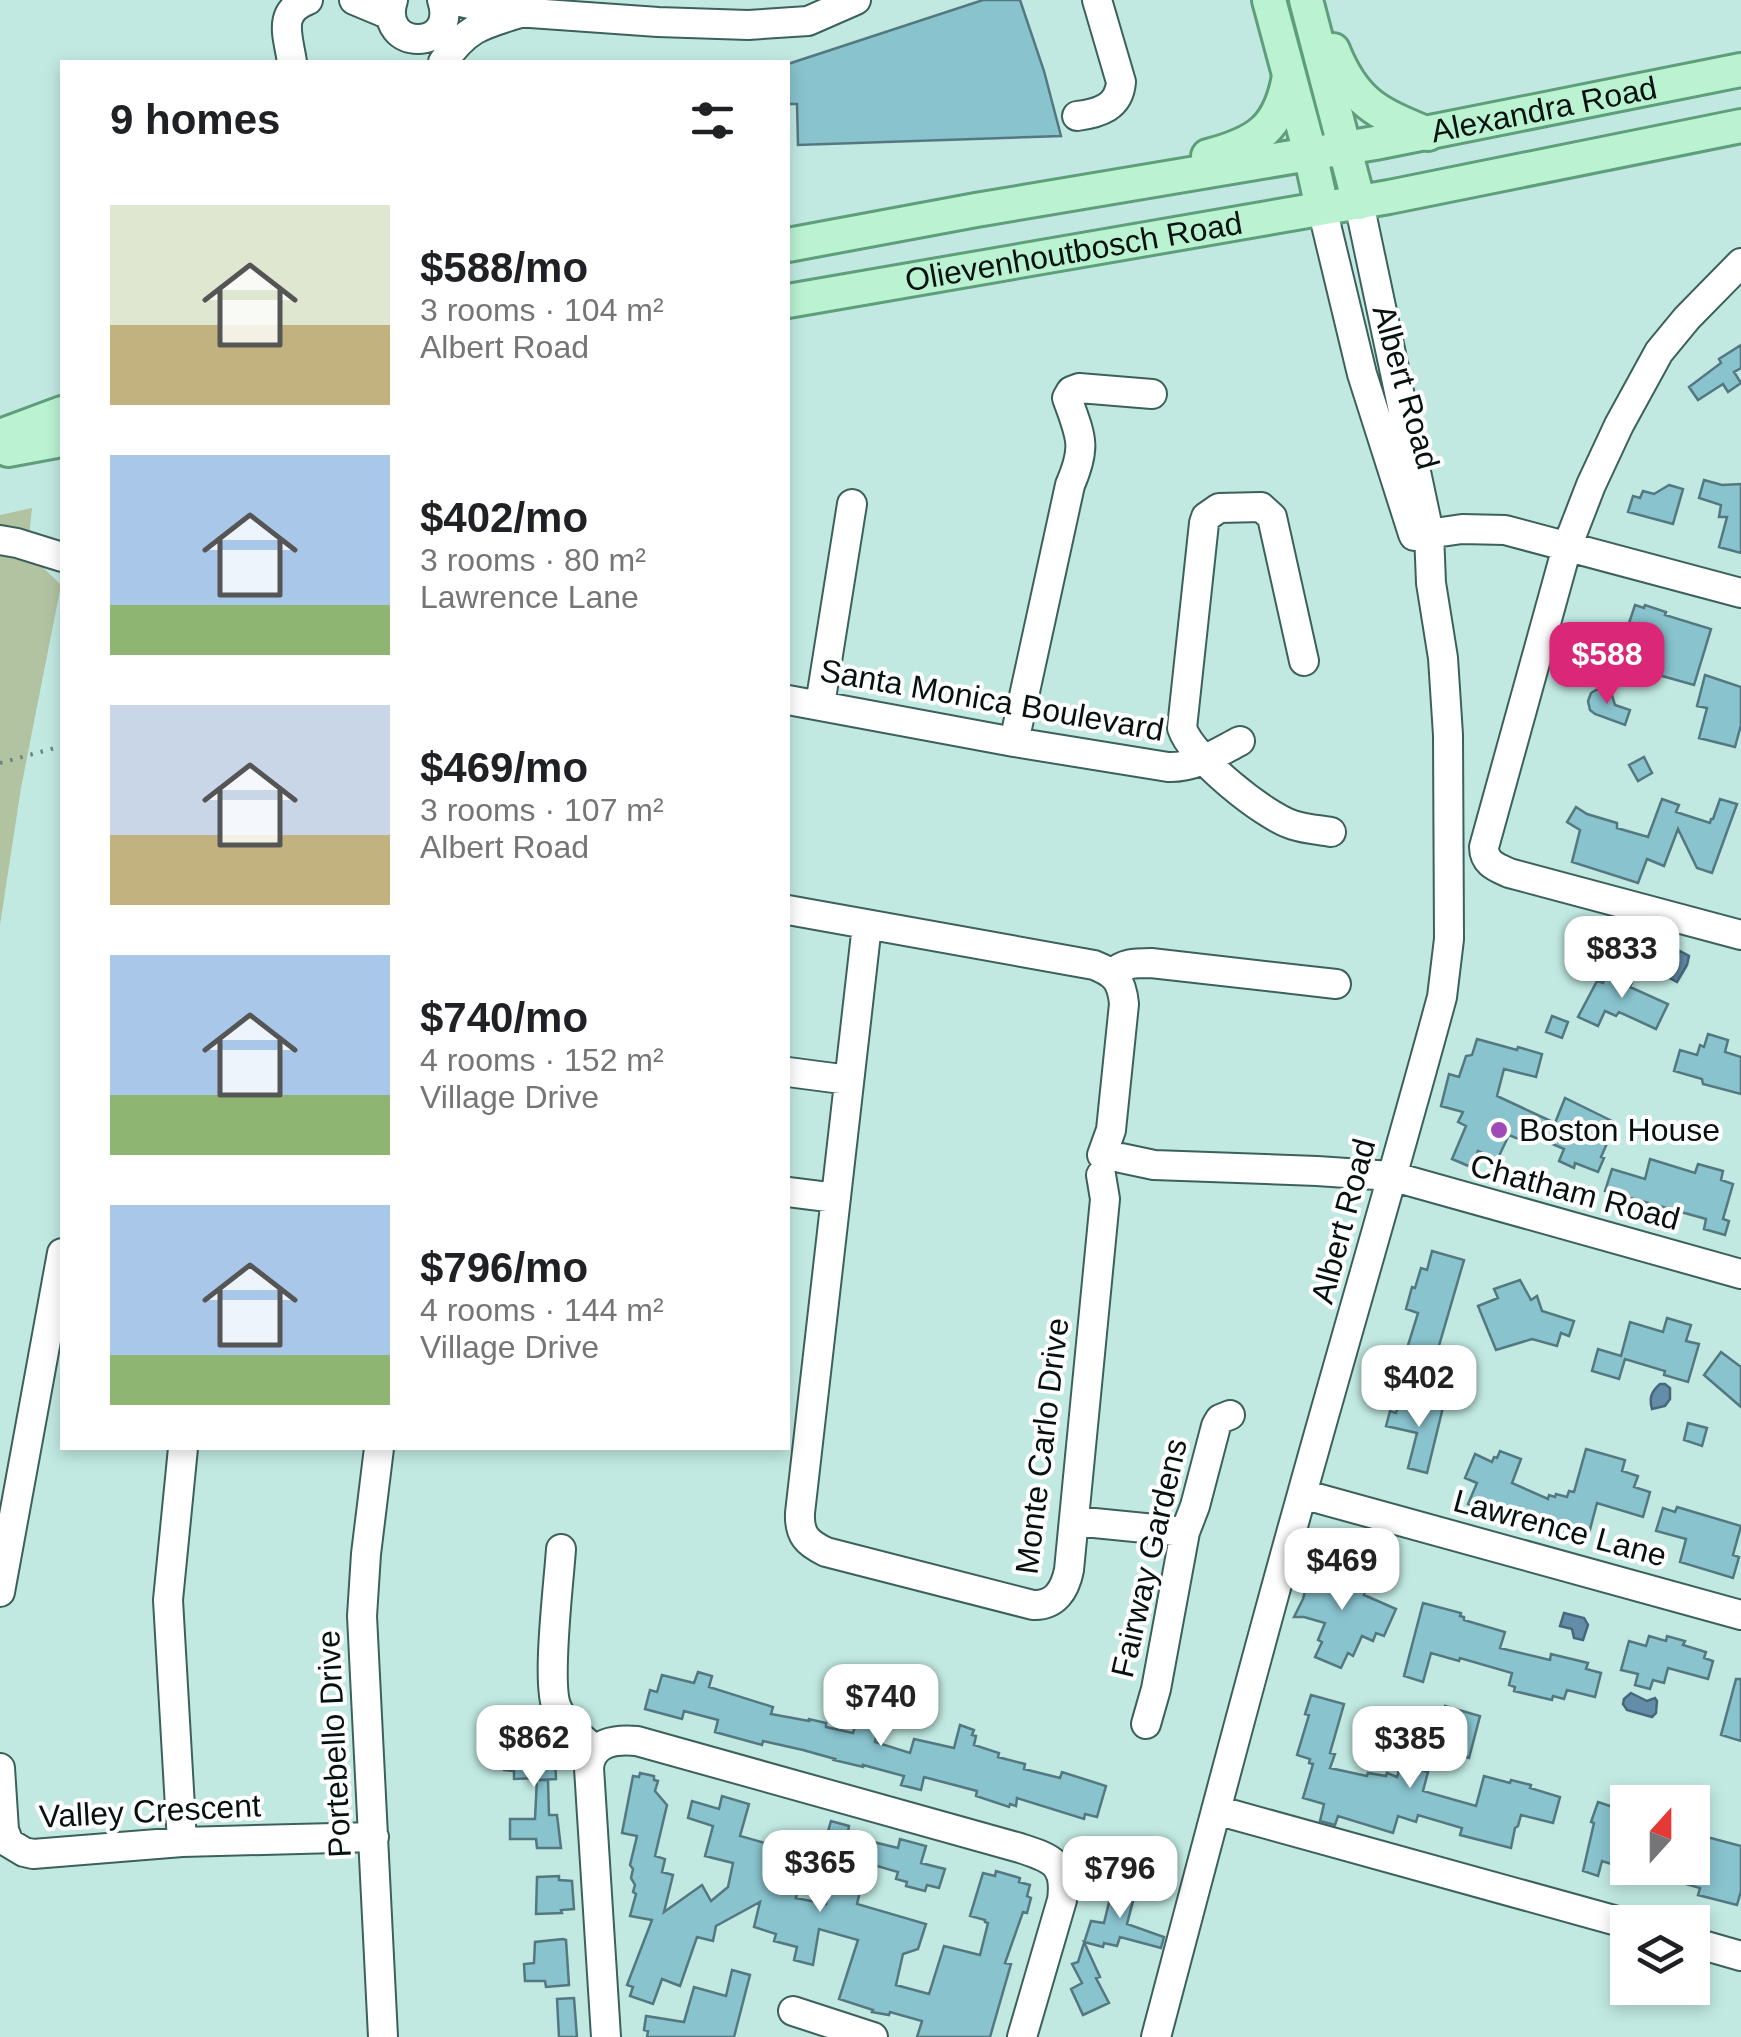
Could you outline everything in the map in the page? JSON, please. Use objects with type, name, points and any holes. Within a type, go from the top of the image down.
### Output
[{"type":"main road","points":[[1268,0],[1322,208]]},
{"type":"main road","points":[[1309,0],[1351,86],[1372,107],[1428,134]]},
{"type":"main road","points":[[1309,0],[1359,203]]},
{"type":"main road","name":"Alexandra Road","points":[[1346,148],[1741,70]]},
{"type":"main road","points":[[1044,199],[1249,142],[1265,132],[1275,119],[1289,76]]},
{"type":"main road","name":"Alexandra Road","points":[[1359,203],[1741,126]]},
{"type":"main road","name":"Olievenhoutbosch Road","points":[[790,245],[1346,148]]},
{"type":"main road","name":"Olievenhoutbosch Road","points":[[790,301],[1359,203]]},
{"type":"main road","points":[[0,436],[60,414]]},
{"type":"main road","points":[[0,452],[60,440]]},
{"type":"street","points":[[292,60],[287,21],[292,9],[308,0]]},
{"type":"street","points":[[378,9],[422,40],[444,14],[656,11],[778,25],[820,17],[856,0]]},
{"type":"street","points":[[1077,116],[1105,109],[1120,94],[1097,0]]},
{"type":"street","points":[[378,9],[416,60]]},
{"type":"street","points":[[445,60],[463,36],[513,12]]},
{"type":"street","points":[[427,60],[444,14]]},
{"type":"street","name":"Albert Road","points":[[1156,2037],[1302,1494],[1442,997],[1449,939],[1448,735],[1443,658],[1359,203]]},
{"type":"street","name":"Albert Road","points":[[1322,208],[1362,374],[1421,534]]},
{"type":"street","points":[[1741,263],[1659,352],[1618,425],[1591,486],[1568,547],[1484,847],[1490,863],[1509,872],[1741,935]]},
{"type":"street","points":[[1014,742],[1070,485],[1080,462],[1080,435],[1067,398],[1079,388],[1152,394]]},
{"type":"street","points":[[820,706],[852,504]]},
{"type":"street","points":[[1304,661],[1272,517],[1261,507],[1219,508],[1211,512],[1204,524],[1184,736],[1204,760],[1260,808],[1291,825],[1332,832]]},
{"type":"street","points":[[1421,534],[1493,528],[1741,593]]},
{"type":"street","points":[[0,540],[60,557]]},
{"type":"street","name":"Santa Monica Boulevard","points":[[790,700],[1168,767],[1182,768],[1240,741]]},
{"type":"street","points":[[790,910],[1094,966],[1112,974],[1120,966],[1150,963],[1336,984]]},
{"type":"street","name":"Monte Carlo Drive","points":[[867,925],[800,1513],[803,1536],[826,1552],[1041,1606],[1057,1598],[1066,1581],[1074,1521],[1112,1165],[1124,1004],[1123,990],[1112,974]]},
{"type":"street","points":[[790,1072],[849,1080]]},
{"type":"street","name":"Chatham Road","points":[[1112,1165],[1390,1176],[1741,1274]]},
{"type":"street","points":[[790,1192],[836,1198]]},
{"type":"street","points":[[0,1592],[60,1265]]},
{"type":"street","name":"Fairway Gardens","points":[[1146,1724],[1185,1532],[1216,1426],[1220,1418],[1230,1415]]},
{"type":"street","points":[[182,1842],[168,1600],[183,1450]]},
{"type":"street","name":"Portebello Drive","points":[[379,1450],[362,1616],[383,2037]]},
{"type":"street","name":"Lawrence Lane","points":[[1302,1494],[1741,1615]]},
{"type":"street","points":[[1074,1521],[1185,1532]]},
{"type":"street","points":[[560,1548],[555,1704],[560,1715],[594,1750]]},
{"type":"street","points":[[606,2037],[588,1777],[594,1750],[613,1742],[637,1741],[1020,1848],[1056,1865],[1064,1878],[1062,1900],[1022,2037]]},
{"type":"street","name":"Valley Crescent","points":[[0,1768],[7,1856],[182,1842],[374,1837]]},
{"type":"street","points":[[1216,1810],[1610,1919]]},
{"type":"street","points":[[1710,1947],[1741,1956]]},
{"type":"street","points":[[793,2011],[873,2037]]},
{"type":"path","points":[[0,764],[60,749]]},
{"type":"green space","points":[[32,508],[28,546],[22,547],[60,584],[60,590],[21,788],[0,925],[0,515]]},
{"type":"water","points":[[1680,951],[1689,956],[1677,982],[1666,976],[1665,969]]},
{"type":"water","points":[[1660,1384],[1670,1388],[1670,1399],[1665,1406],[1652,1409],[1652,1395]]},
{"type":"water","points":[[1564,1613],[1584,1618],[1588,1625],[1583,1640],[1574,1638],[1572,1629],[1560,1626]]},
{"type":"water","points":[[1631,1693],[1647,1701],[1655,1698],[1656,1713],[1652,1717],[1627,1710],[1624,1699]]},
{"type":"building","points":[[983,0],[1020,0],[1061,136],[798,145],[797,104],[790,104],[790,63]]},
{"type":"building","points":[[1741,345],[1741,368],[1734,372],[1741,383],[1728,392],[1723,384],[1698,400],[1689,387]]},
{"type":"building","points":[[1704,480],[1722,485],[1741,484],[1741,553],[1719,547],[1727,517],[1719,517],[1721,505],[1699,498]]},
{"type":"building","points":[[1669,485],[1683,489],[1673,524],[1628,512],[1633,496],[1640,498],[1643,491],[1654,494]]},
{"type":"building","points":[[1635,605],[1645,605],[1711,629],[1694,685],[1648,672],[1652,640],[1626,632]]},
{"type":"building","points":[[1705,675],[1741,687],[1741,725],[1735,747],[1699,738],[1707,708],[1697,706]]},
{"type":"building","points":[[1606,689],[1615,705],[1630,710],[1625,725],[1590,710],[1591,693]]},
{"type":"building","points":[[1644,757],[1652,773],[1638,781],[1629,765]]},
{"type":"building","points":[[1662,799],[1679,805],[1676,812],[1710,823],[1720,799],[1737,804],[1712,873],[1697,868],[1678,829],[1664,866],[1647,859],[1638,883],[1572,862],[1580,830],[1567,822],[1576,807],[1617,823],[1617,828],[1648,837]]},
{"type":"building","points":[[1612,965],[1635,975],[1630,987],[1668,1004],[1656,1029],[1619,1012],[1616,1016],[1605,1011],[1598,1026],[1578,1017],[1597,981],[1603,983]]},
{"type":"building","points":[[1552,1016],[1568,1022],[1562,1038],[1546,1032]]},
{"type":"building","points":[[1708,1034],[1728,1040],[1725,1052],[1741,1057],[1741,1094],[1674,1071],[1680,1050],[1697,1055]]},
{"type":"building","points":[[1477,1039],[1542,1054],[1536,1077],[1504,1069],[1497,1096],[1555,1123],[1565,1098],[1616,1123],[1598,1172],[1559,1161],[1564,1149],[1532,1135],[1530,1140],[1523,1136],[1521,1140],[1509,1135],[1497,1160],[1478,1151],[1471,1167],[1452,1159],[1466,1126],[1458,1122],[1463,1112],[1441,1106],[1449,1074],[1459,1077]]},
{"type":"building","points":[[1650,1159],[1695,1173],[1698,1164],[1723,1171],[1721,1180],[1733,1184],[1723,1219],[1729,1221],[1725,1235],[1704,1229],[1706,1219],[1605,1191],[1612,1169],[1645,1179]]},
{"type":"building","points":[[1432,1251],[1464,1260],[1436,1356],[1424,1353],[1422,1360],[1405,1355],[1418,1313],[1406,1309],[1412,1287],[1415,1288],[1421,1268],[1427,1270]]},
{"type":"building","points":[[1520,1280],[1531,1300],[1537,1296],[1542,1311],[1574,1321],[1569,1336],[1561,1333],[1557,1346],[1532,1339],[1496,1350],[1478,1306],[1498,1298],[1494,1289]]},
{"type":"building","points":[[1667,1318],[1691,1325],[1686,1341],[1699,1344],[1688,1382],[1625,1359],[1619,1379],[1592,1371],[1598,1349],[1621,1356],[1630,1322],[1663,1332]]},
{"type":"building","points":[[1721,1352],[1741,1367],[1741,1407],[1704,1375]]},
{"type":"building","points":[[1427,1398],[1444,1403],[1427,1473],[1408,1468],[1417,1433],[1386,1426],[1390,1411],[1396,1413],[1399,1404],[1424,1410]]},
{"type":"building","points":[[1688,1423],[1707,1428],[1702,1446],[1684,1440]]},
{"type":"building","points":[[1586,1449],[1625,1460],[1622,1471],[1638,1476],[1634,1487],[1650,1492],[1643,1517],[1597,1503],[1587,1541],[1546,1529],[1500,1508],[1497,1516],[1468,1504],[1477,1483],[1465,1478],[1475,1454],[1492,1462],[1500,1451],[1521,1459],[1512,1483],[1548,1499],[1549,1495],[1567,1497],[1569,1491],[1574,1492]]},
{"type":"building","points":[[1677,1507],[1741,1526],[1733,1555],[1739,1557],[1733,1578],[1680,1562],[1686,1539],[1656,1531],[1663,1508],[1675,1512]]},
{"type":"building","points":[[1319,1560],[1367,1586],[1364,1595],[1396,1609],[1384,1636],[1376,1633],[1373,1641],[1362,1636],[1353,1656],[1348,1653],[1341,1668],[1315,1657],[1325,1623],[1294,1617],[1310,1571]]},
{"type":"building","points":[[1423,1603],[1461,1613],[1464,1620],[1505,1632],[1500,1648],[1550,1660],[1551,1654],[1588,1663],[1586,1669],[1601,1673],[1595,1697],[1567,1690],[1564,1699],[1553,1696],[1552,1700],[1514,1691],[1515,1687],[1509,1685],[1512,1673],[1431,1653],[1423,1682],[1404,1676]]},
{"type":"building","points":[[1649,1636],[1685,1641],[1683,1645],[1706,1652],[1704,1658],[1713,1661],[1708,1679],[1668,1668],[1664,1683],[1653,1680],[1650,1689],[1635,1685],[1638,1674],[1621,1670],[1629,1641],[1646,1646]]},
{"type":"building","points":[[698,1672],[712,1676],[709,1687],[773,1707],[771,1714],[809,1719],[853,1733],[862,1703],[881,1709],[875,1742],[910,1753],[914,1739],[954,1748],[960,1725],[974,1730],[974,1745],[1025,1764],[1024,1769],[1060,1778],[1062,1772],[1106,1786],[1097,1817],[1085,1814],[1084,1819],[1017,1798],[1016,1806],[1009,1807],[976,1796],[977,1791],[924,1777],[921,1790],[901,1785],[904,1776],[715,1732],[718,1720],[684,1711],[682,1719],[645,1709],[650,1690],[657,1692],[662,1675],[694,1683]]},
{"type":"building","points":[[1736,1679],[1741,1679],[1741,1741],[1721,1735]]},
{"type":"building","points":[[1311,1695],[1344,1704],[1330,1753],[1335,1754],[1330,1768],[1367,1776],[1387,1773],[1397,1777],[1401,1764],[1428,1772],[1423,1791],[1476,1806],[1484,1776],[1510,1783],[1511,1780],[1560,1797],[1553,1823],[1521,1815],[1511,1848],[1460,1835],[1462,1828],[1418,1815],[1416,1822],[1398,1816],[1393,1833],[1338,1816],[1335,1825],[1320,1821],[1324,1804],[1303,1798],[1313,1764],[1297,1755]]},
{"type":"building","points":[[1445,1706],[1480,1716],[1469,1758],[1434,1748]]},
{"type":"building","points":[[554,1741],[556,1779],[538,1780],[548,1780],[549,1815],[557,1815],[561,1848],[537,1848],[536,1839],[510,1839],[510,1819],[535,1819],[537,1778],[514,1779],[514,1771],[504,1770],[500,1744]]},
{"type":"building","points":[[640,1773],[654,1776],[658,1781],[655,1791],[667,1805],[655,1856],[665,1859],[662,1872],[673,1875],[664,1912],[702,1885],[711,1901],[728,1887],[733,1863],[705,1856],[713,1826],[688,1818],[692,1801],[719,1809],[722,1796],[749,1804],[740,1836],[772,1845],[775,1836],[810,1847],[796,1898],[826,1904],[837,1867],[819,1863],[831,1821],[849,1826],[848,1832],[858,1834],[857,1838],[898,1848],[900,1839],[926,1846],[921,1863],[945,1869],[939,1888],[927,1885],[925,1891],[906,1886],[907,1882],[896,1879],[898,1872],[867,1863],[857,1904],[926,1924],[918,1949],[903,1954],[896,1985],[929,1994],[944,1946],[980,1955],[988,1923],[970,1916],[983,1873],[995,1876],[996,1871],[1030,1885],[1027,1913],[1023,1912],[1005,1963],[1011,1964],[990,2037],[917,2037],[922,2021],[890,2012],[872,2012],[839,1999],[858,1940],[819,1929],[813,1965],[794,1960],[797,1947],[774,1941],[776,1934],[754,1927],[760,1902],[716,1926],[713,1941],[697,1937],[680,1986],[662,1979],[653,2004],[630,1996],[633,1987],[627,1985],[652,1920],[630,1916],[636,1894],[630,1865],[637,1836],[622,1833],[633,1776],[639,1777]]},
{"type":"building","points":[[1598,1802],[1610,1806],[1610,1864],[1602,1861],[1598,1876],[1583,1871],[1594,1823],[1591,1822]]},
{"type":"building","points":[[1710,1838],[1741,1846],[1741,1891],[1737,1905],[1698,1895],[1700,1888],[1689,1885],[1710,1885]]},
{"type":"building","points":[[1152,1842],[1155,1861],[1171,1870],[1166,1877],[1172,1880],[1160,1898],[1137,1886],[1127,1924],[1164,1937],[1161,1948],[1120,1937],[1117,1946],[1084,1942],[1091,1921],[1104,1923],[1110,1898],[1128,1903],[1120,1874],[1124,1848]]},
{"type":"building","points":[[559,1876],[559,1880],[572,1881],[574,1909],[536,1914],[537,1877]]},
{"type":"building","points":[[563,1939],[569,1985],[546,1987],[545,1981],[525,1981],[524,1964],[534,1963],[535,1942]]},
{"type":"building","points":[[1084,1942],[1109,2003],[1083,2015],[1071,1989],[1082,1983],[1072,1964],[1078,1962]]},
{"type":"building","points":[[732,1970],[750,1975],[734,2037],[647,2037],[646,2016],[684,2022],[694,1987],[726,1996]]},
{"type":"building","points":[[574,1998],[577,2037],[559,2037],[557,1999]]},
{"type":"place","name":"Boston House","points":[[1499,1130]]}]
